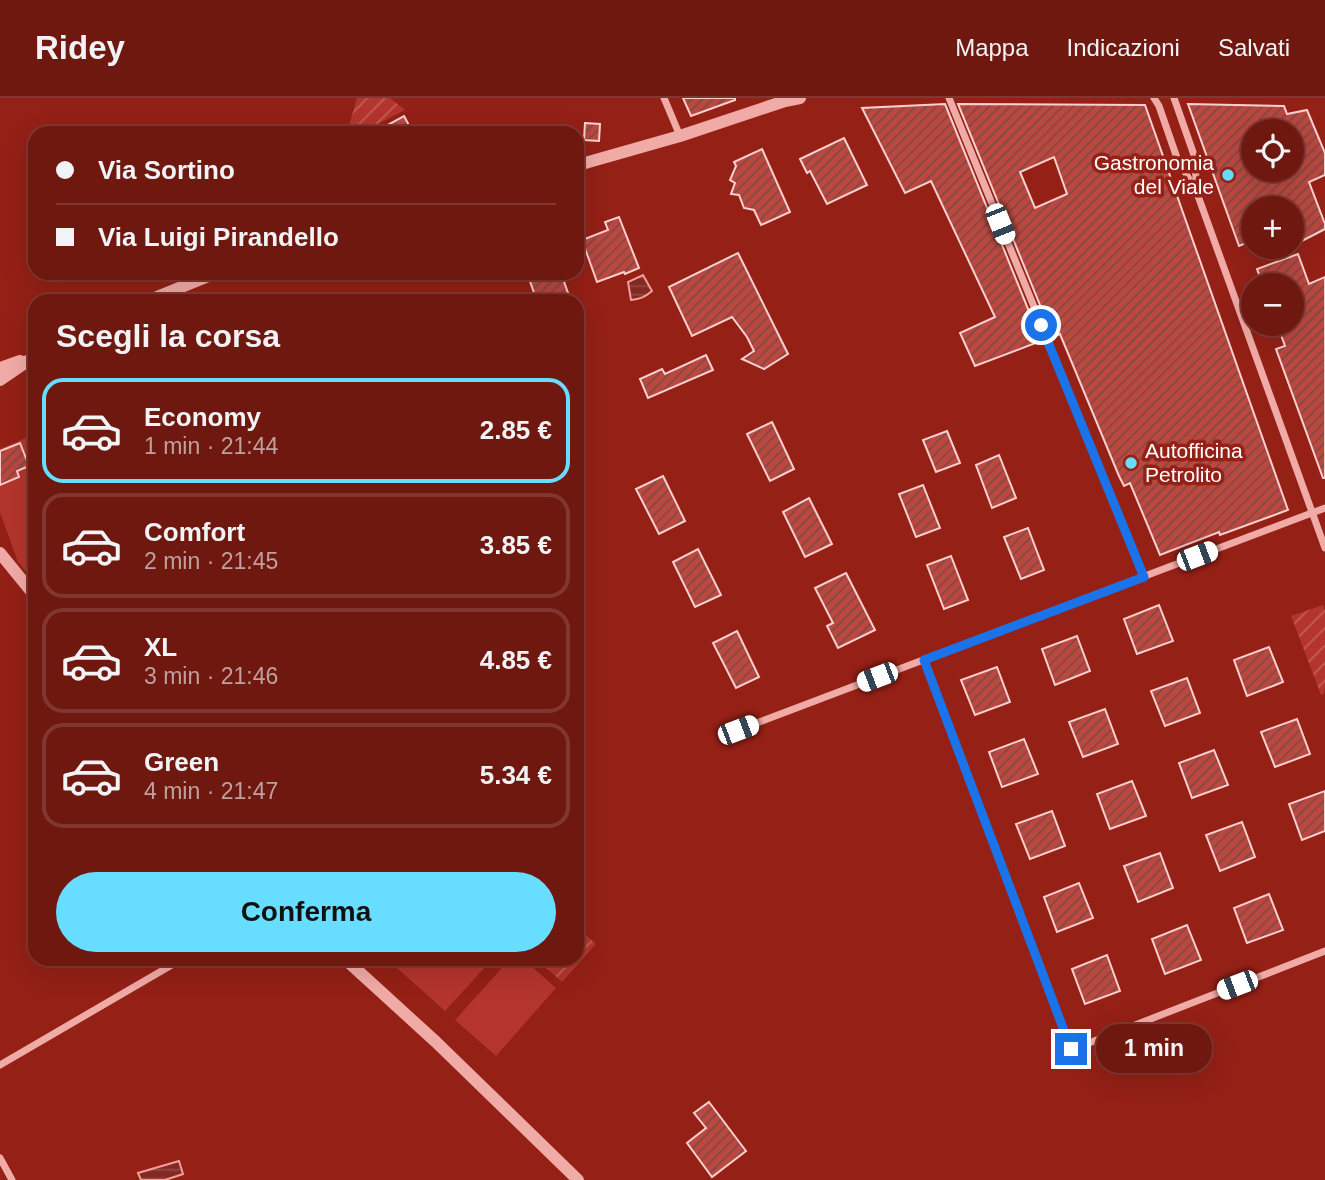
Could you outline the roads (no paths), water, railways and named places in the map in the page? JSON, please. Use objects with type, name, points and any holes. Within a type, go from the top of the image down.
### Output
[{"type":"street","points":[[664,98],[681,136]]},
{"type":"street","points":[[584,163],[800,98]]},
{"type":"street","points":[[949,98],[1144,577]]},
{"type":"street","points":[[1154,98],[1177,158],[1197,193],[1325,548]]},
{"type":"street","points":[[1174,98],[1194,155],[1197,193]]},
{"type":"street","points":[[164,294],[199,280]]},
{"type":"street","points":[[0,368],[28,359]]},
{"type":"street","points":[[0,380],[28,361]]},
{"type":"street","points":[[738,730],[1325,508]]},
{"type":"street","points":[[0,553],[28,588]]},
{"type":"street","points":[[924,660],[1071,1049],[1325,951]]},
{"type":"street","points":[[0,1065],[170,966]]},
{"type":"street","points":[[353,966],[436,1042],[577,1180]]},
{"type":"street","points":[[0,1158],[12,1180]]},
{"type":"place","name":"Gastronomia del Viale","points":[[1228,175]]},
{"type":"place","name":"Autofficina Petrolito","points":[[1131,463]]}]
